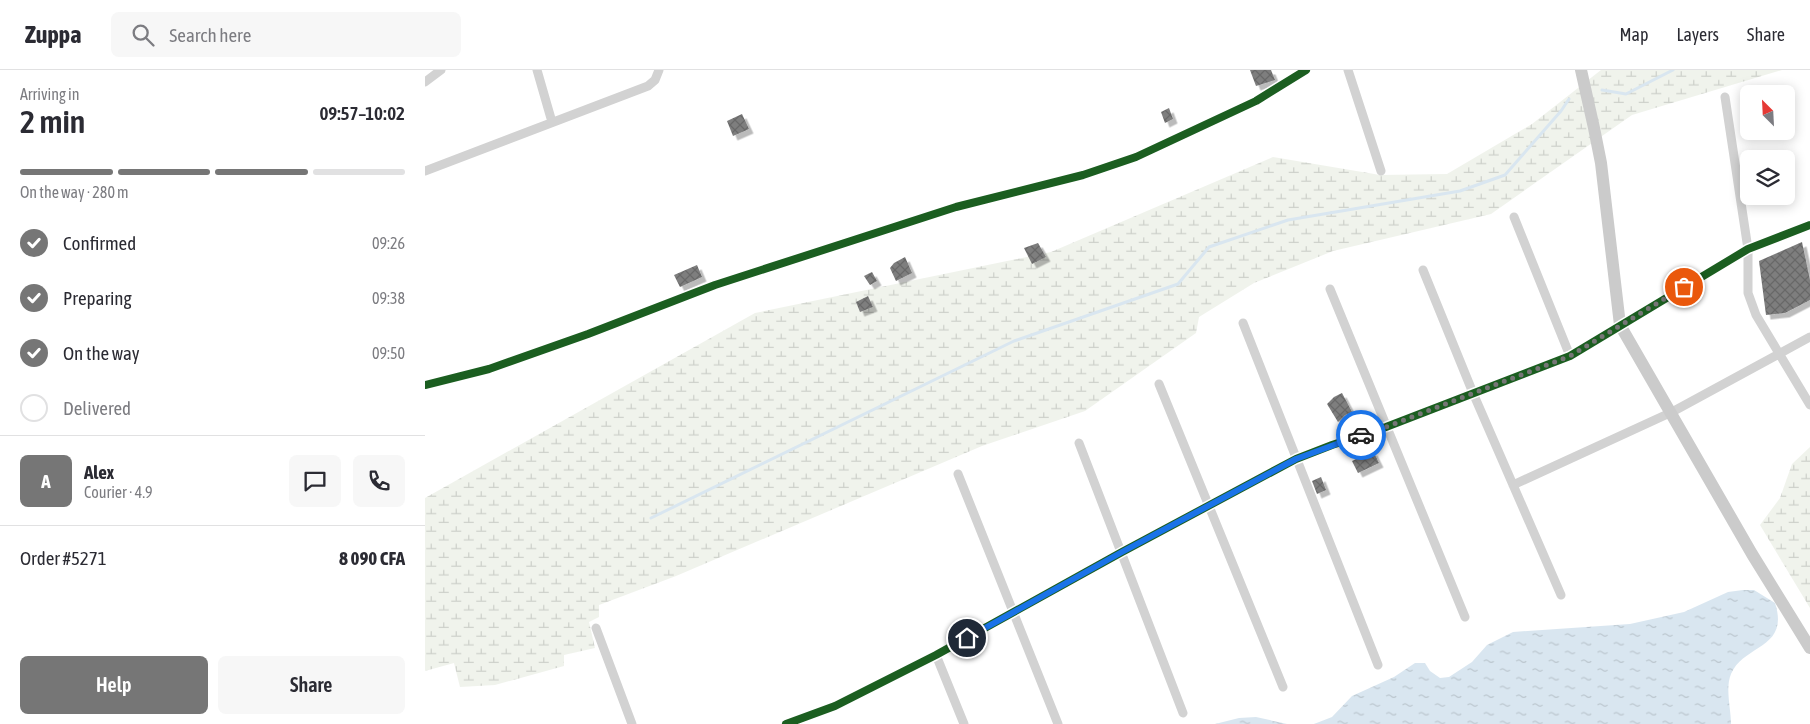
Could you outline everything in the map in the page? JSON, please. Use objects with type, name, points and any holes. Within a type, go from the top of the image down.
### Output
[{"type":"street","points":[[425,82],[441,70]]},
{"type":"street","points":[[537,70],[551,122]]},
{"type":"street","points":[[651,70],[655,80]]},
{"type":"street","points":[[425,171],[649,86],[655,80],[659,70]]},
{"type":"street","points":[[425,385],[489,369],[715,285],[927,216],[1083,175],[1136,157],[1256,101],[1306,70]]},
{"type":"street","points":[[1348,70],[1381,171]]},
{"type":"street","points":[[1581,70],[1601,163],[1621,325],[1747,546],[1810,648]]},
{"type":"street","points":[[1725,97],[1748,249],[1748,294],[1756,315],[1810,404]]},
{"type":"street","points":[[1514,217],[1570,356]]},
{"type":"street","points":[[786,724],[835,706],[936,655],[1122,552],[1296,459],[1386,427],[1570,356],[1748,249],[1810,225]]},
{"type":"street","points":[[1423,270],[1473,393],[1561,596]]},
{"type":"street","points":[[1330,289],[1465,617]]},
{"type":"street","points":[[1243,323],[1378,666]]},
{"type":"street","points":[[1513,485],[1671,412],[1810,337]]},
{"type":"street","points":[[1159,384],[1283,687]]},
{"type":"street","points":[[1079,442],[1183,713]]},
{"type":"street","points":[[958,474],[1058,724]]},
{"type":"street","points":[[596,628],[632,724]]},
{"type":"street","points":[[936,655],[964,724]]},
{"type":"green space","points":[[1601,70],[1782,70],[1632,115],[1491,214],[1333,251],[1254,283],[1199,317],[1196,333],[1085,411],[982,446],[676,576],[599,605],[599,617],[589,622],[595,648],[564,655],[564,666],[495,685],[460,687],[454,663],[425,671],[425,498],[755,313],[1051,252],[1273,157],[1380,175],[1447,174],[1532,124]]},
{"type":"green space","points":[[1810,447],[1810,608],[1760,525],[1780,498],[1792,464]]},
{"type":"water","points":[[1754,590],[1775,603],[1778,618],[1776,629],[1771,638],[1737,664],[1731,674],[1728,692],[1731,724],[1314,724],[1332,717],[1352,696],[1394,677],[1415,663],[1425,663],[1430,671],[1440,678],[1449,677],[1472,662],[1487,645],[1513,632],[1630,624],[1684,612],[1728,592]]},
{"type":"water","points":[[1256,717],[1287,724],[1215,724],[1239,718]]},
{"type":"building","points":[[1250,70],[1271,70],[1275,80],[1256,86]]},
{"type":"building","points":[[1169,108],[1173,119],[1165,123],[1161,112]]},
{"type":"building","points":[[742,114],[749,129],[733,136],[727,121]]},
{"type":"building","points":[[1802,242],[1810,280],[1810,300],[1785,313],[1766,315],[1759,261]]},
{"type":"building","points":[[1038,243],[1046,257],[1032,264],[1024,248]]},
{"type":"building","points":[[905,257],[912,273],[896,281],[890,268],[894,263]]},
{"type":"building","points":[[697,265],[702,277],[680,287],[674,275]]},
{"type":"building","points":[[872,272],[877,281],[870,285],[864,276]]},
{"type":"building","points":[[868,296],[873,307],[860,312],[856,302]]},
{"type":"building","points":[[1342,393],[1352,412],[1345,415],[1338,422],[1327,404],[1334,397]]},
{"type":"building","points":[[1373,451],[1379,463],[1358,473],[1352,461]]},
{"type":"building","points":[[1321,477],[1326,490],[1317,494],[1312,481]]},
{"type":"waterway","points":[[1602,90],[1626,94],[1673,70]]},
{"type":"waterway","points":[[651,518],[1014,341],[1178,284],[1209,247],[1288,220],[1460,191],[1505,175],[1561,111],[1569,99]]},
{"type":"cycle path","points":[[425,385],[489,369],[588,334],[715,285],[956,207],[1083,175],[1136,157],[1256,101],[1306,70]]},
{"type":"cycle path","points":[[786,724],[835,706],[936,655],[1122,552],[1296,459],[1386,427],[1570,356],[1748,249],[1810,225]]},
{"type":"way so far","points":[[1361,435],[1570,356],[1684,287]]},
{"type":"route","points":[[967,638],[1296,459],[1361,435]]}]
